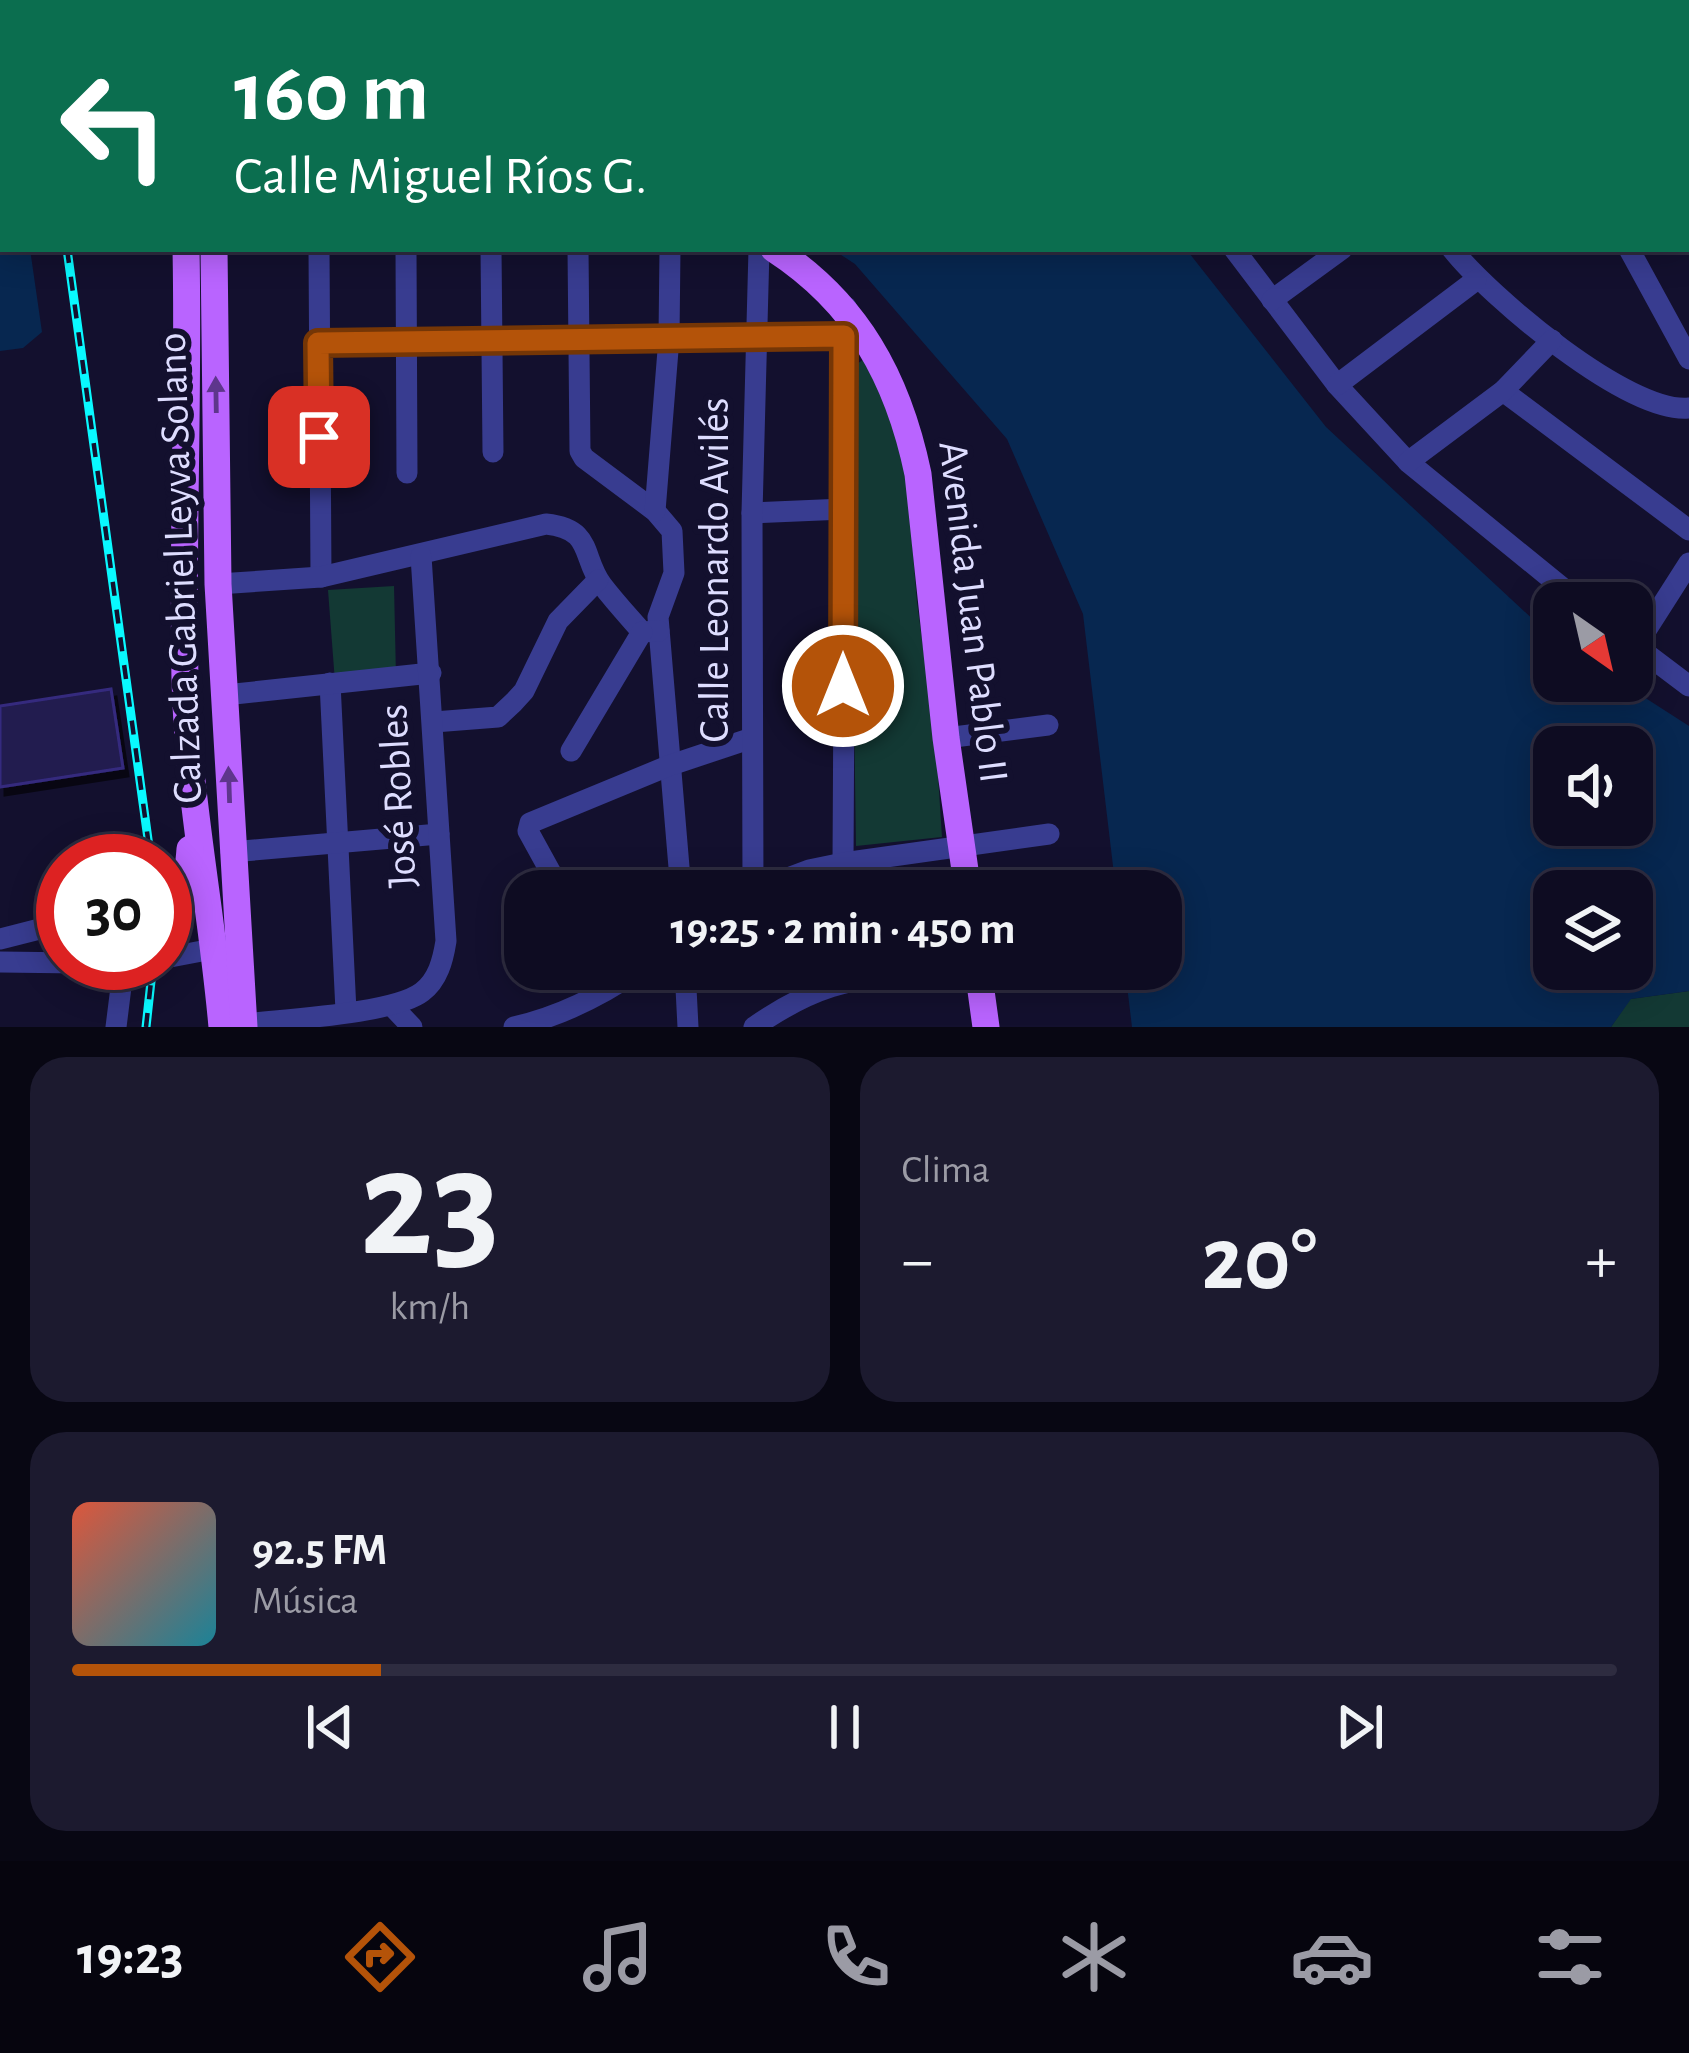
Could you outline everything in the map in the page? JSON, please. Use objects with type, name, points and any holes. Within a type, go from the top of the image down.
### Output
[{"type":"main road","name":"Calzada Gabriel Leyva Solano","points":[[186,252],[185,681],[193,809],[220,893]]},
{"type":"main road","name":"Calzada Gabriel Leyva Solano","points":[[214,252],[218,584],[231,852],[220,893]]},
{"type":"main road","name":"Avenida Juan Pablo II","points":[[778,252],[819,281],[879,361],[909,433],[918,474],[965,870]]},
{"type":"main road","points":[[191,834],[193,809]]},
{"type":"main road","points":[[220,893],[237,1026]]},
{"type":"main road","points":[[981,990],[986,1027]]},
{"type":"street","points":[[319,252],[321,577]]},
{"type":"street","points":[[406,252],[407,473]]},
{"type":"street","points":[[491,252],[493,452]]},
{"type":"street","points":[[571,751],[651,632],[674,573],[672,531],[655,511],[580,451],[578,252]]},
{"type":"street","points":[[655,511],[669,338],[670,252]]},
{"type":"street","name":"Calle Leonardo Avilés","points":[[753,870],[752,513],[759,252]]},
{"type":"street","points":[[1236,252],[1337,385],[1408,462],[1555,582]]},
{"type":"street","points":[[1272,300],[1338,252]]},
{"type":"street","points":[[1454,252],[1476,280],[1626,390],[1661,405],[1689,408]]},
{"type":"street","points":[[1631,252],[1689,359]]},
{"type":"street","points":[[1337,385],[1476,280]]},
{"type":"street","points":[[318,343],[756,338],[845,321],[843,863]]},
{"type":"street","points":[[1408,462],[1503,391],[1552,340]]},
{"type":"street","points":[[1503,391],[1689,530]]},
{"type":"street","points":[[752,513],[844,508]]},
{"type":"street","points":[[218,584],[321,577],[546,524],[577,534],[589,551],[598,580],[651,632],[679,870]]},
{"type":"street","name":"José Robles","points":[[393,1007],[424,991],[443,958],[446,941],[421,556]]},
{"type":"street","points":[[1653,617],[1689,563]]},
{"type":"street","points":[[434,722],[498,717],[524,691],[558,621],[598,580]]},
{"type":"street","points":[[1653,659],[1689,686]]},
{"type":"street","points":[[225,695],[430,674]]},
{"type":"street","points":[[330,683],[346,1011]]},
{"type":"street","points":[[946,738],[1048,725]]},
{"type":"street","points":[[549,870],[528,831],[530,823],[752,737]]},
{"type":"street","points":[[231,852],[439,834]]},
{"type":"street","points":[[809,870],[1048,834]]},
{"type":"street","points":[[192,898],[220,893]]},
{"type":"street","points":[[0,939],[36,930]]},
{"type":"street","points":[[192,953],[227,946]]},
{"type":"street","points":[[0,962],[36,962]]},
{"type":"street","points":[[116,1027],[121,990]]},
{"type":"street","points":[[514,1027],[554,1017],[593,990]]},
{"type":"street","points":[[686,990],[688,1027]]},
{"type":"street","points":[[754,1027],[816,990]]},
{"type":"street","points":[[237,1026],[393,1007],[412,1027]]},
{"type":"green space","points":[[866,358],[904,447],[942,837],[856,846],[849,369]]},
{"type":"green space","points":[[394,586],[396,677],[335,682],[328,590]]},
{"type":"green space","points":[[1689,991],[1689,1027],[1611,1027],[1630,999]]},
{"type":"water","points":[[0,252],[30,252],[42,332],[23,348],[0,351]]},
{"type":"water","points":[[837,252],[1188,252],[1326,427],[1533,619],[1533,702],[1652,702],[1689,726],[1689,991],[1631,999],[1611,1027],[1132,1027],[1128,990],[1182,990],[1182,870],[1113,870],[1083,614],[1007,439],[855,264]]},
{"type":"building","points":[[111,689],[123,768],[0,787],[0,706]]},
{"type":"railway","points":[[67,252],[147,834]]},
{"type":"railway","points":[[146,1027],[150,990]]},
{"type":"route","points":[[319,437],[318,343],[844,336],[843,686]]}]
